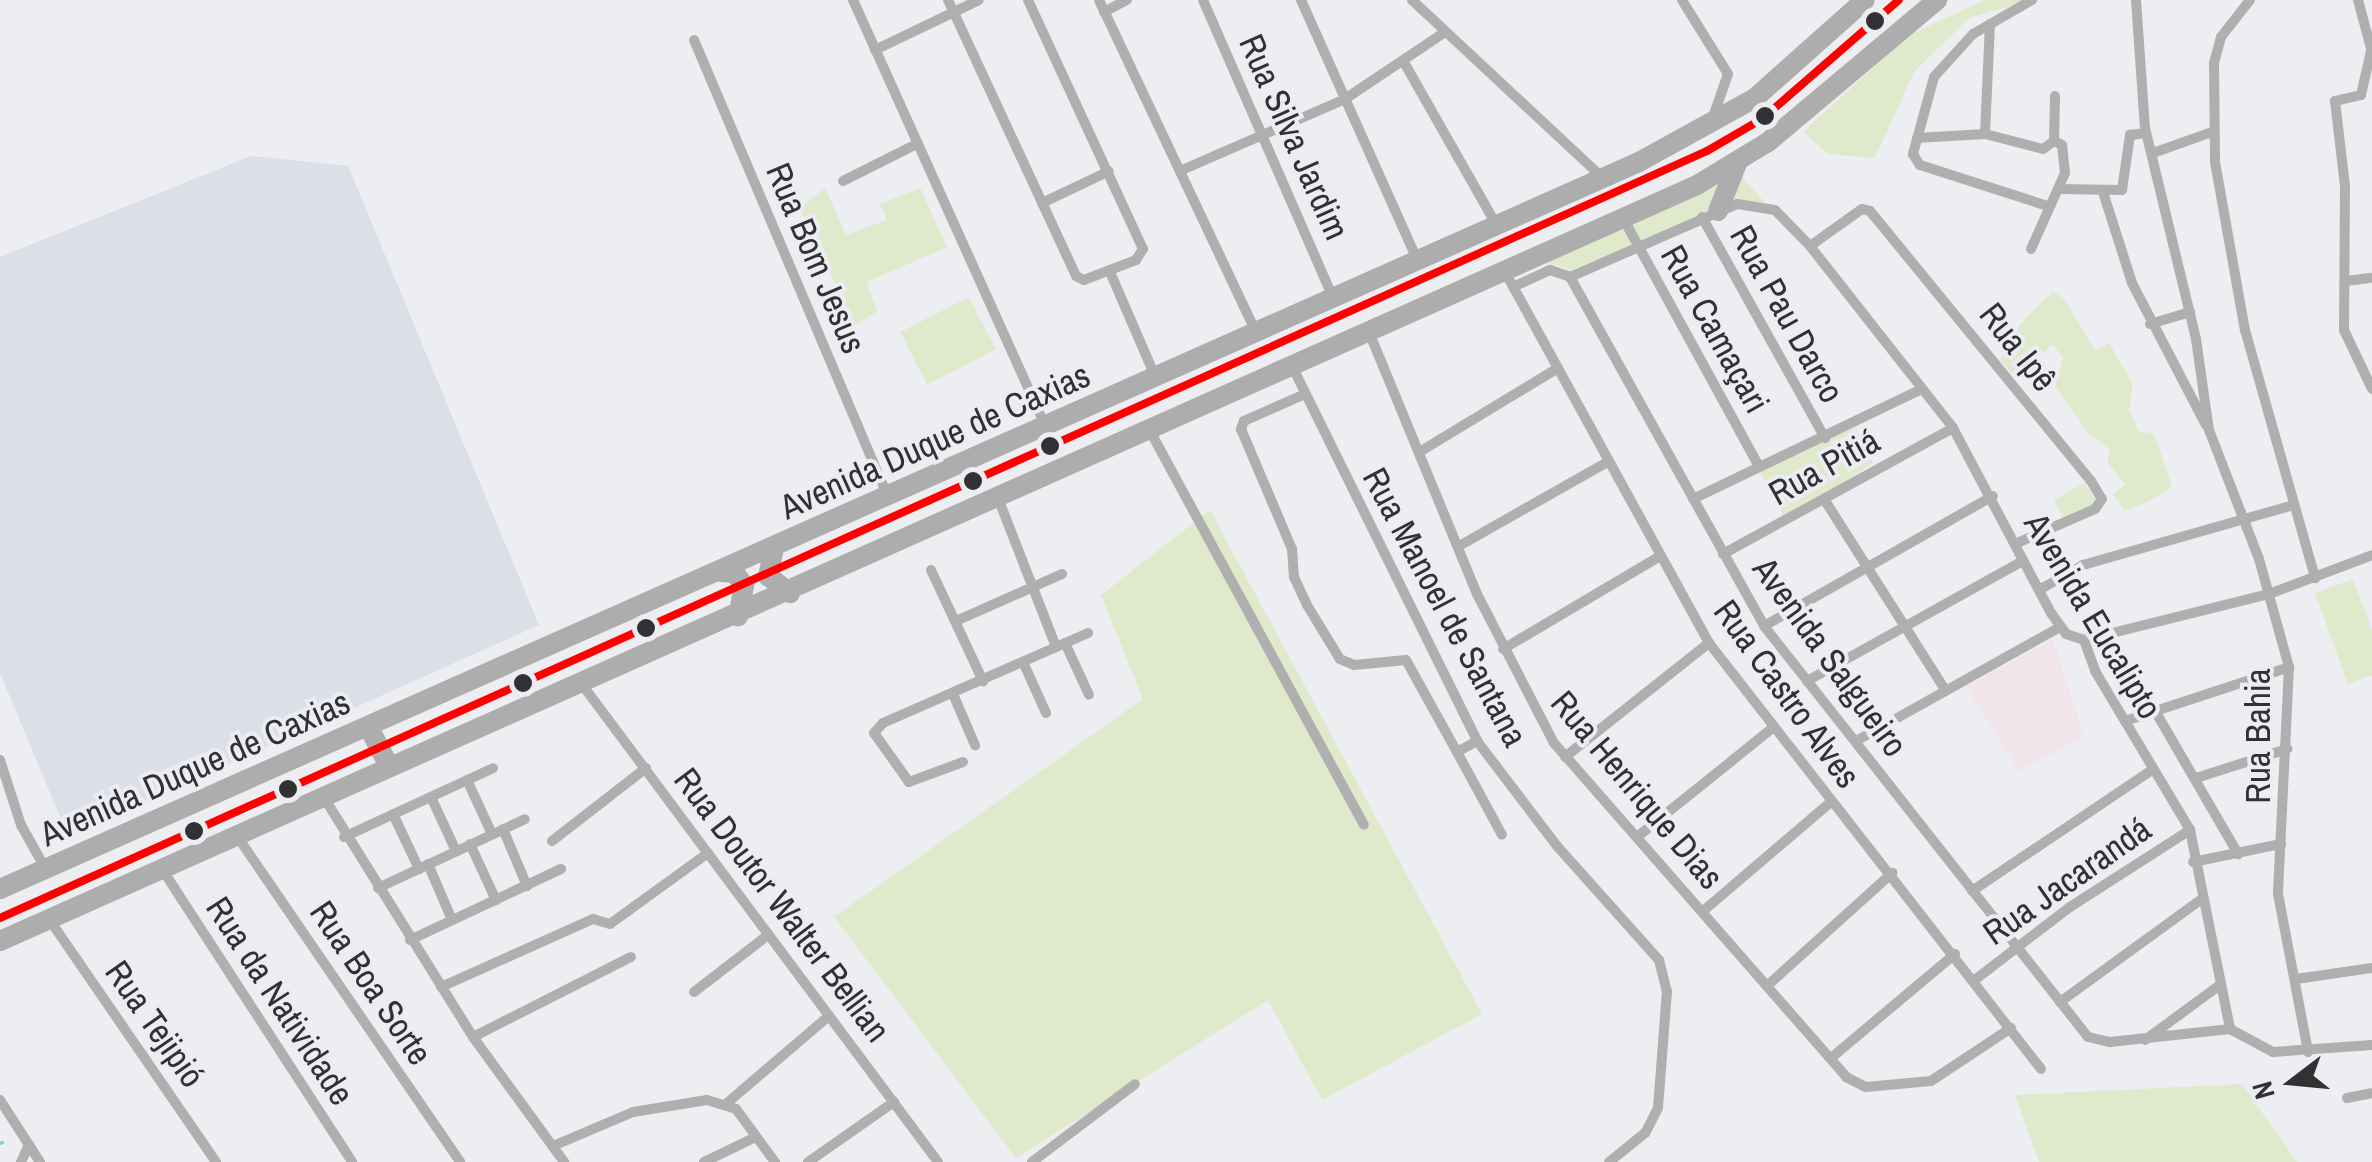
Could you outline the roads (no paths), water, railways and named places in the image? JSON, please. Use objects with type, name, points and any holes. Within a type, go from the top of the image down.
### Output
[{"type":"highway","name":"Avenida Duque de Caxias","points":[[0,888],[369,728],[1603,178],[1709,127],[1756,98],[1865,0]]},
{"type":"highway","points":[[0,941],[322,795],[790,593],[1369,332],[1508,279],[1738,162],[1937,0]]},
{"type":"highway","points":[[1710,214],[1738,162]]},
{"type":"highway","points":[[774,548],[768,576],[790,593]]},
{"type":"highway","points":[[720,572],[734,573],[744,586],[738,616]]},
{"type":"highway","points":[[369,728],[389,766]]},
{"type":"street","points":[[852,0],[1046,428]]},
{"type":"street","points":[[875,50],[951,6],[979,0]]},
{"type":"street","points":[[951,6],[1076,276],[1089,279],[1136,260],[1143,249],[1028,0]]},
{"type":"street","points":[[1099,0],[1256,332]]},
{"type":"street","points":[[1104,12],[1127,0]]},
{"type":"street","name":"Rua Silva Jardim","points":[[1203,0],[1266,136],[1333,297]]},
{"type":"street","points":[[1302,0],[1417,259]]},
{"type":"street","points":[[1412,0],[1603,178]]},
{"type":"street","points":[[1682,0],[1728,74],[1709,127]]},
{"type":"street","points":[[2032,0],[1959,46],[1934,77],[1913,154],[1920,164],[2048,206]]},
{"type":"street","name":"Rua Bahia","points":[[2136,0],[2146,133],[2190,312],[2209,430]]},
{"type":"street","points":[[2250,0],[2218,48],[2212,132],[2245,330],[2315,578]]},
{"type":"street","points":[[2358,0],[2372,52],[2361,95],[2335,101],[2348,348],[2372,389]]},
{"type":"street","points":[[1985,134],[1990,24]]},
{"type":"street","points":[[1182,170],[1345,98],[1405,64],[1445,32]]},
{"type":"street","name":"Rua Bom Jesus","points":[[694,40],[888,498]]},
{"type":"street","points":[[1405,64],[1496,224]]},
{"type":"street","points":[[2031,249],[2059,188],[2064,153],[2054,141],[2055,96]]},
{"type":"street","points":[[2153,153],[2212,132]]},
{"type":"street","points":[[2059,188],[2104,192],[2124,188],[2130,136],[2146,133]]},
{"type":"street","points":[[1917,138],[1985,134],[2038,148],[2054,141]]},
{"type":"street","points":[[842,181],[917,144]]},
{"type":"street","points":[[1042,203],[1109,171]]},
{"type":"street","name":"Rua Bahia","points":[[2104,192],[2150,324],[2209,430],[2245,519],[2290,667],[2278,894],[2308,1052]]},
{"type":"street","name":"Avenida Eucalipto","points":[[1508,279],[1550,270],[1570,277],[1710,214],[1748,203],[1774,210],[1810,246],[1953,428],[1993,496],[2060,628],[2084,640],[2152,770],[2190,830],[2193,862],[2230,1029]]},
{"type":"street","name":"Rua Ipê","points":[[1810,246],[1862,210],[1870,211],[2091,481],[2102,499],[2095,509],[2015,544]]},
{"type":"street","name":"Rua Pau Darco","points":[[1710,214],[1824,438]]},
{"type":"street","name":"Rua Camaçari","points":[[1623,218],[1759,466]]},
{"type":"street","points":[[1110,272],[1155,377]]},
{"type":"street","name":"Avenida Salgueiro","points":[[1570,277],[1764,626],[2092,1040],[2144,1040]]},
{"type":"street","points":[[2346,281],[2372,278]]},
{"type":"street","name":"Rua Castro Alves","points":[[1508,279],[1709,643],[1831,802],[1976,979],[2041,1069]]},
{"type":"street","points":[[2150,324],[2190,312]]},
{"type":"street","name":"Rua Henrique Dias","points":[[1369,332],[1502,649],[1566,757],[1831,1058],[1860,1086],[1931,1081],[2012,1028]]},
{"type":"street","points":[[2173,369],[2198,362]]},
{"type":"street","name":"Rua Manoel de Santana","points":[[1292,366],[1477,741],[1557,846],[1653,948],[1666,977],[1656,1115],[1646,1133],[1609,1162]]},
{"type":"street","points":[[1421,451],[1558,368]]},
{"type":"street","points":[[1693,499],[1920,390]]},
{"type":"street","points":[[1305,394],[1244,422],[1241,429],[1292,549],[1294,577],[1340,659],[1354,666],[1406,660],[1502,835]]},
{"type":"street","name":"Rua Pitiá","points":[[1723,554],[1953,428]]},
{"type":"street","points":[[1150,431],[1364,826]]},
{"type":"street","points":[[1458,546],[1609,461]]},
{"type":"street","points":[[1764,626],[1867,564],[1993,496]]},
{"type":"street","points":[[998,498],[1060,645],[1089,696]]},
{"type":"street","points":[[1824,498],[1946,691]]},
{"type":"street","points":[[2039,590],[2083,565],[2293,505]]},
{"type":"street","points":[[1502,649],[1660,556]]},
{"type":"street","points":[[2084,640],[2270,594],[2372,556]]},
{"type":"street","points":[[1807,681],[2023,561]]},
{"type":"street","points":[[931,570],[984,682]]},
{"type":"street","points":[[956,621],[1062,574]]},
{"type":"street","points":[[1856,741],[2060,628]]},
{"type":"street","points":[[963,762],[909,782],[874,738],[883,723],[984,682],[1088,633]]},
{"type":"street","points":[[1566,757],[1709,643]]},
{"type":"street","points":[[1022,662],[1046,713]]},
{"type":"street","points":[[2125,721],[2290,667]]},
{"type":"street","name":"Rua Doutor Walter Bellian","points":[[580,682],[938,1162]]},
{"type":"street","points":[[952,694],[974,744]]},
{"type":"street","points":[[2154,709],[2238,854]]},
{"type":"street","points":[[1637,837],[1774,727]]},
{"type":"street","points":[[1457,752],[1477,741]]},
{"type":"street","points":[[2196,778],[2287,748]]},
{"type":"street","points":[[0,760],[21,825],[45,869]]},
{"type":"street","points":[[344,836],[492,768]]},
{"type":"street","points":[[552,841],[646,768]]},
{"type":"street","points":[[1972,891],[2152,770]]},
{"type":"street","points":[[467,780],[527,886]]},
{"type":"street","points":[[322,795],[344,836],[473,1036],[564,1162]]},
{"type":"street","points":[[431,797],[456,851]]},
{"type":"street","points":[[1702,912],[1831,802]]},
{"type":"street","points":[[393,814],[452,920]]},
{"type":"street","points":[[378,888],[525,819]]},
{"type":"street","name":"Rua Jacarandá","points":[[1976,979],[2190,830]]},
{"type":"street","name":"Rua Boa Sorte","points":[[236,835],[460,1162]]},
{"type":"street","points":[[470,844],[496,900]]},
{"type":"street","points":[[2193,862],[2281,844]]},
{"type":"street","points":[[441,987],[605,921],[708,853]]},
{"type":"street","name":"Rua da Natividade","points":[[162,869],[352,1162]]},
{"type":"street","points":[[410,940],[561,870]]},
{"type":"street","points":[[1767,986],[1892,874]]},
{"type":"street","points":[[2060,1002],[2203,898]]},
{"type":"street","name":"Rua Tejipió","points":[[48,918],[216,1162]]},
{"type":"street","points":[[694,992],[768,935]]},
{"type":"street","points":[[1831,1058],[1955,954]]},
{"type":"street","points":[[473,1036],[631,957]]},
{"type":"street","points":[[2296,979],[2372,968]]},
{"type":"street","points":[[2144,1040],[2220,985]]},
{"type":"street","points":[[553,1146],[633,1112],[682,1101],[727,1102],[828,1016]]},
{"type":"street","points":[[2144,1040],[2230,1029],[2273,1052],[2372,1045]]},
{"type":"street","points":[[1032,1162],[1135,1084]]},
{"type":"street","points":[[2347,1098],[2372,1093]]},
{"type":"street","points":[[0,1100],[40,1162]]},
{"type":"street","points":[[727,1102],[775,1162]]},
{"type":"street","points":[[808,1162],[894,1102]]},
{"type":"street","points":[[704,1162],[756,1136]]},
{"type":"street","points":[[21,1162],[29,1145]]}]
